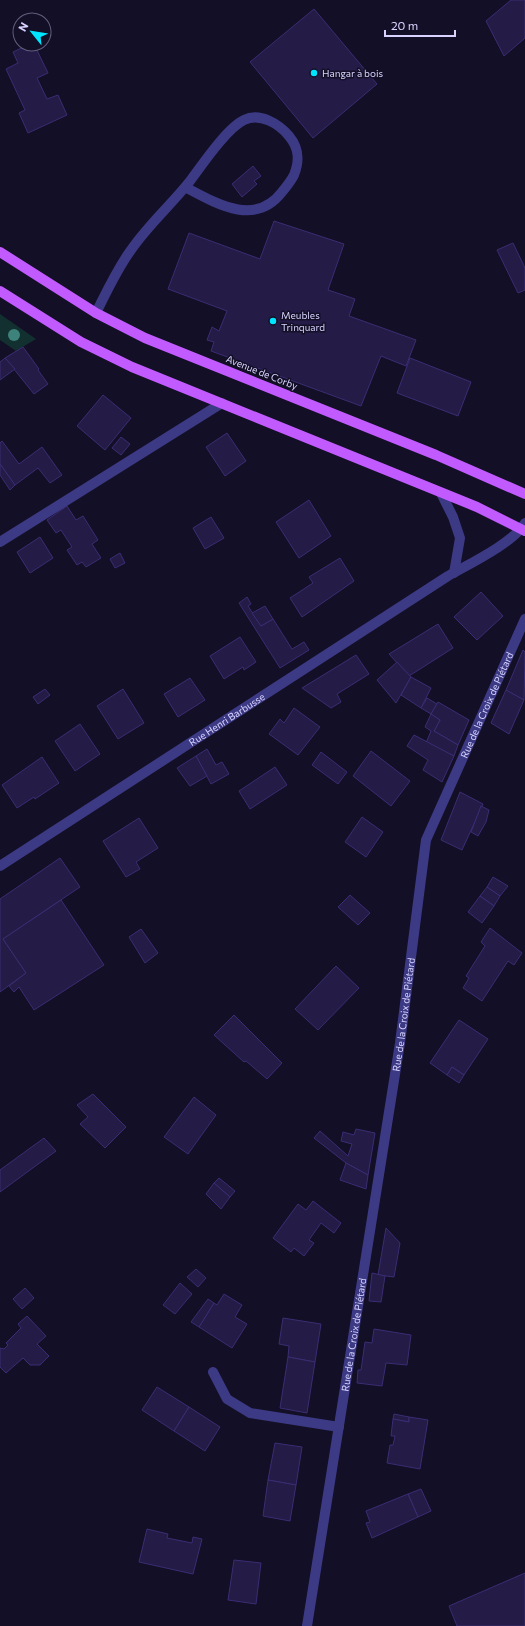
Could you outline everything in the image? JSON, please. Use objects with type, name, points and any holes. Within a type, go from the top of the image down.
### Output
[{"type":"main road","name":"Avenue de Corby","points":[[0,252],[96,313],[144,338],[436,454],[525,494]]},
{"type":"main road","points":[[0,291],[81,342],[132,367],[524,528]]},
{"type":"street","points":[[96,313],[118,270],[132,248],[185,187],[224,137],[244,120],[263,118],[282,126],[294,141],[299,162],[292,180],[277,199],[261,210],[238,210],[212,201],[185,187]]},
{"type":"street","points":[[0,542],[222,404]]},
{"type":"street","points":[[441,493],[453,517],[460,538],[454,573]]},
{"type":"street","name":"Rue Henri Barbusse","points":[[0,866],[173,752],[454,573],[507,541],[524,528]]},
{"type":"street","name":"Rue de la Croix de Piétard","points":[[307,1626],[400,1043],[426,840],[525,619]]},
{"type":"street","points":[[213,1372],[228,1399],[250,1413],[339,1427]]},
{"type":"green space","points":[[0,314],[36,339],[16,351],[0,340]]},
{"type":"building","points":[[511,0],[525,0],[525,38],[504,56],[486,21]]},
{"type":"building","name":"Hangar à bois","points":[[314,9],[377,84],[313,138],[250,62]]},
{"type":"building","points":[[13,52],[38,52],[48,73],[37,78],[47,99],[58,95],[67,115],[28,133],[19,113],[25,110],[6,69],[18,63]]},
{"type":"building","points":[[253,166],[261,176],[254,181],[257,184],[242,197],[232,184]]},
{"type":"building","points":[[274,221],[344,244],[328,290],[355,299],[349,316],[416,340],[406,366],[381,356],[361,406],[211,351],[214,342],[207,340],[212,327],[219,331],[227,311],[168,289],[189,233],[260,259]]},
{"type":"building","points":[[513,243],[525,268],[525,290],[518,293],[497,250]]},
{"type":"building","points":[[23,347],[48,384],[34,394],[5,358]]},
{"type":"building","points":[[5,358],[15,369],[0,380],[0,362]]},
{"type":"building","points":[[410,358],[471,382],[458,416],[397,393]]},
{"type":"building","points":[[103,395],[131,418],[105,450],[77,426]]},
{"type":"building","points":[[227,433],[246,461],[225,476],[206,447]]},
{"type":"building","points":[[121,437],[130,444],[121,455],[112,448]]},
{"type":"building","points":[[2,441],[19,464],[42,447],[62,475],[50,483],[38,468],[15,485],[0,464],[0,443]]},
{"type":"building","points":[[0,464],[15,485],[10,490],[0,475]]},
{"type":"building","points":[[309,500],[331,536],[299,558],[276,522]]},
{"type":"building","points":[[67,506],[76,520],[83,516],[98,540],[92,544],[101,558],[86,567],[82,562],[77,565],[67,550],[72,547],[61,530],[56,533],[47,520]]},
{"type":"building","points":[[211,517],[224,538],[205,549],[193,528]]},
{"type":"building","points":[[40,537],[53,558],[30,573],[17,552]]},
{"type":"building","points":[[120,553],[125,563],[115,568],[110,559]]},
{"type":"building","points":[[340,558],[354,581],[302,617],[290,598],[313,583],[309,577]]},
{"type":"building","points":[[481,592],[503,616],[477,640],[454,617]]},
{"type":"building","points":[[247,597],[251,604],[248,606],[261,626],[273,619],[292,649],[304,642],[309,650],[280,668],[239,603]]},
{"type":"building","points":[[265,606],[273,619],[261,626],[252,613]]},
{"type":"building","points":[[438,624],[453,648],[409,676],[389,654]]},
{"type":"building","points":[[240,637],[256,662],[244,670],[243,667],[224,679],[210,656]]},
{"type":"building","points":[[523,650],[525,652],[524,700],[506,690]]},
{"type":"building","points":[[356,655],[369,674],[337,694],[341,702],[331,708],[302,688]]},
{"type":"building","points":[[397,662],[411,677],[396,703],[377,680]]},
{"type":"building","points":[[411,677],[431,688],[421,708],[401,695]]},
{"type":"building","points":[[190,678],[205,700],[178,717],[164,694]]},
{"type":"building","points":[[45,689],[50,695],[38,704],[33,697]]},
{"type":"building","points":[[123,689],[144,723],[118,739],[97,706]]},
{"type":"building","points":[[506,690],[524,700],[509,734],[491,723]]},
{"type":"building","points":[[427,698],[437,704],[431,714],[421,708]]},
{"type":"building","points":[[438,702],[469,720],[458,745],[434,731],[440,720],[431,714]]},
{"type":"building","points":[[294,708],[320,727],[298,755],[269,734],[280,719],[284,723]]},
{"type":"building","points":[[431,714],[440,720],[434,731],[458,745],[454,756],[426,743],[431,731],[425,727]]},
{"type":"building","points":[[80,724],[100,754],[75,771],[55,741]]},
{"type":"building","points":[[414,735],[454,756],[442,782],[423,770],[428,760],[407,746]]},
{"type":"building","points":[[207,749],[216,765],[222,762],[229,774],[211,784],[196,756]]},
{"type":"building","points":[[371,751],[410,781],[391,806],[353,776]]},
{"type":"building","points":[[321,752],[347,772],[338,784],[312,765]]},
{"type":"building","points":[[196,756],[207,776],[190,786],[177,768]]},
{"type":"building","points":[[42,757],[59,783],[35,799],[34,797],[17,808],[2,785]]},
{"type":"building","points":[[275,767],[287,785],[250,809],[239,791]]},
{"type":"building","points":[[460,792],[483,804],[462,850],[441,840]]},
{"type":"building","points":[[481,806],[489,810],[486,822],[478,836],[471,832]]},
{"type":"building","points":[[362,817],[383,832],[366,857],[345,842]]},
{"type":"building","points":[[139,818],[158,848],[136,862],[140,869],[126,877],[103,841]]},
{"type":"building","points":[[60,858],[80,887],[3,939],[26,973],[0,992],[0,899]]},
{"type":"building","points":[[493,877],[508,886],[500,896],[487,887]]},
{"type":"building","points":[[487,887],[500,896],[494,906],[480,896]]},
{"type":"building","points":[[350,895],[370,913],[358,925],[338,907]]},
{"type":"building","points":[[480,896],[494,906],[482,923],[468,912]]},
{"type":"building","points":[[61,900],[104,965],[34,1010],[19,987],[14,992],[9,986],[26,973],[3,939]]},
{"type":"building","points":[[490,928],[522,953],[514,965],[508,961],[482,1001],[463,988],[469,978],[466,976],[485,946],[481,942]]},
{"type":"building","points":[[141,929],[158,953],[145,963],[129,937]]},
{"type":"building","points":[[336,966],[359,988],[318,1030],[295,1009]]},
{"type":"building","points":[[234,1015],[282,1063],[267,1079],[246,1061],[244,1062],[214,1035]]},
{"type":"building","points":[[459,1020],[488,1039],[464,1075],[452,1067],[447,1075],[430,1063]]},
{"type":"building","points":[[452,1067],[464,1075],[459,1083],[447,1075]]},
{"type":"building","points":[[93,1094],[126,1127],[105,1148],[80,1124],[88,1117],[77,1105]]},
{"type":"building","points":[[194,1097],[216,1115],[188,1154],[164,1137]]},
{"type":"building","points":[[356,1129],[375,1133],[368,1175],[346,1163],[314,1138],[320,1131],[348,1156],[352,1144],[341,1141],[343,1132],[354,1135]]},
{"type":"building","points":[[44,1138],[56,1151],[0,1192],[0,1170]]},
{"type":"building","points":[[346,1163],[368,1175],[366,1189],[340,1180]]},
{"type":"building","points":[[219,1178],[235,1191],[230,1197],[214,1183]]},
{"type":"building","points":[[214,1183],[230,1197],[221,1209],[206,1194]]},
{"type":"building","points":[[313,1201],[341,1223],[334,1233],[321,1223],[309,1240],[314,1243],[304,1256],[294,1248],[291,1252],[273,1238],[298,1204],[306,1210]]},
{"type":"building","points":[[386,1228],[400,1243],[394,1277],[378,1275]]},
{"type":"building","points":[[196,1269],[206,1278],[198,1287],[187,1277]]},
{"type":"building","points":[[372,1273],[385,1276],[381,1302],[369,1301]]},
{"type":"building","points":[[180,1283],[192,1294],[175,1314],[163,1305]]},
{"type":"building","points":[[25,1288],[34,1298],[22,1309],[13,1299]]},
{"type":"building","points":[[224,1294],[242,1305],[235,1317],[247,1324],[232,1348],[199,1327],[214,1303],[217,1305]]},
{"type":"building","points":[[208,1299],[214,1303],[199,1327],[191,1322]]},
{"type":"building","points":[[27,1316],[46,1336],[37,1344],[49,1356],[40,1365],[30,1365],[23,1358],[6,1373],[0,1367],[0,1348],[4,1349],[8,1345],[6,1343],[21,1328],[18,1324]]},
{"type":"building","points":[[283,1318],[321,1324],[315,1362],[288,1357],[289,1346],[279,1344]]},
{"type":"building","points":[[374,1329],[411,1335],[407,1365],[386,1363],[382,1386],[357,1383],[358,1370],[361,1370],[365,1342],[372,1343]]},
{"type":"building","points":[[288,1357],[315,1362],[307,1413],[280,1408]]},
{"type":"building","points":[[157,1387],[189,1407],[174,1431],[142,1410]]},
{"type":"building","points":[[189,1407],[220,1427],[205,1451],[174,1431]]},
{"type":"building","points":[[394,1414],[409,1417],[409,1422],[393,1419]]},
{"type":"building","points":[[409,1417],[428,1420],[420,1469],[387,1463],[390,1445],[393,1445],[395,1436],[391,1436],[393,1419],[409,1422]]},
{"type":"building","points":[[275,1443],[302,1447],[296,1485],[268,1480]]},
{"type":"building","points":[[268,1480],[296,1485],[290,1521],[263,1516]]},
{"type":"building","points":[[421,1489],[431,1511],[418,1517],[408,1494]]},
{"type":"building","points":[[408,1494],[418,1517],[372,1538],[366,1523],[370,1522],[366,1511]]},
{"type":"building","points":[[147,1529],[168,1534],[167,1538],[192,1543],[193,1537],[202,1539],[193,1574],[139,1562]]},
{"type":"building","points":[[234,1560],[261,1563],[256,1604],[228,1600]]},
{"type":"building","points":[[525,1573],[525,1626],[457,1626],[449,1606]]},
{"type":"place","name":"Hangar à bois","points":[[314,73]]},
{"type":"place","name":"Meubles Trinquard","points":[[273,321]]}]
